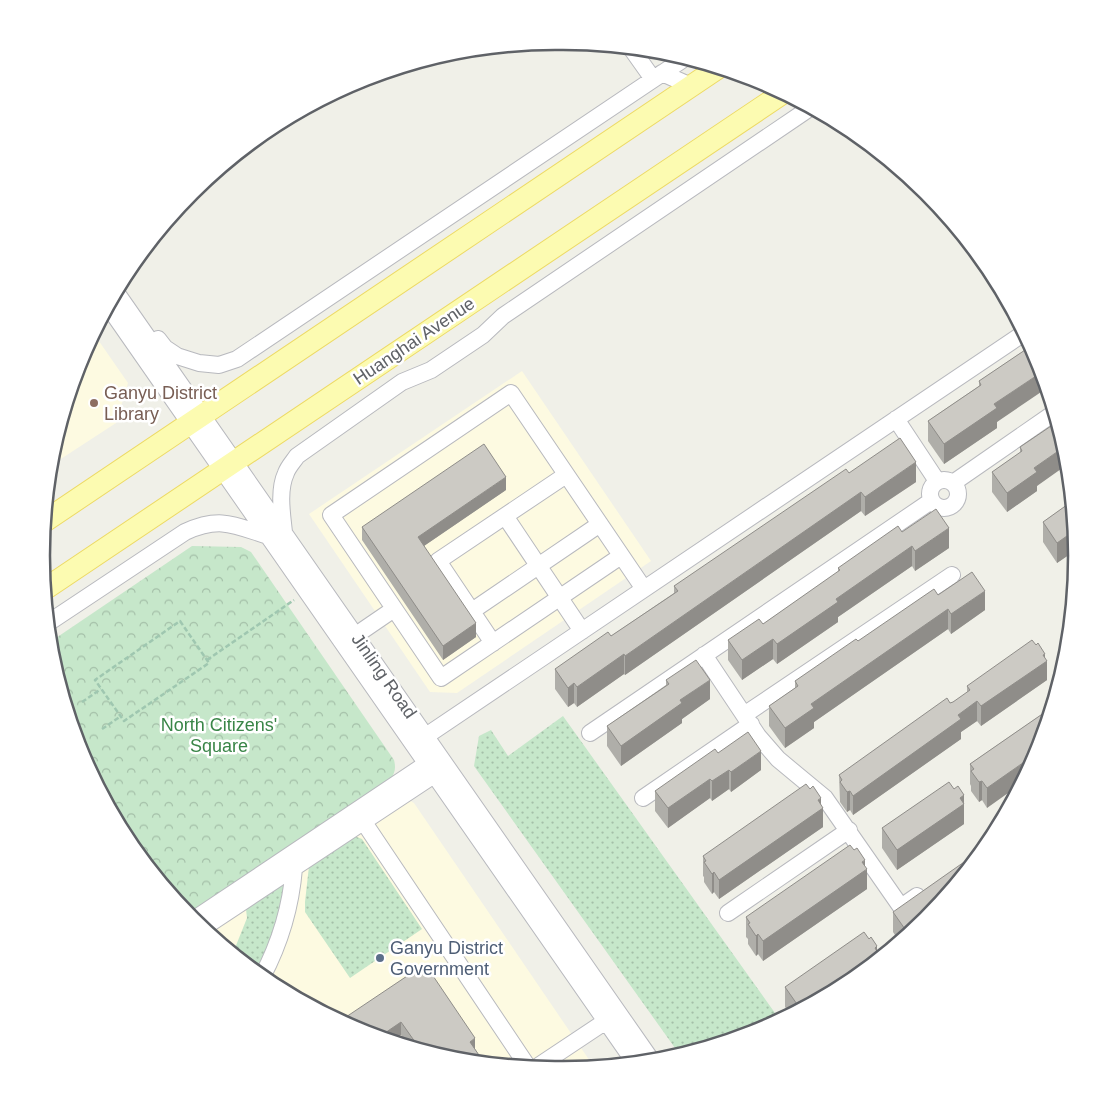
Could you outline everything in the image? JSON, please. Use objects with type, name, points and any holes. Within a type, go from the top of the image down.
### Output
[{"type":"main road","points":[[52,517],[711,73]]},
{"type":"main road","name":"Huanghai Avenue","points":[[51,584],[776,97]]},
{"type":"street","points":[[637,56],[654,78],[691,86]]},
{"type":"street","points":[[125,292],[165,348],[177,356],[199,363],[218,365],[237,360],[676,63]]},
{"type":"street","points":[[650,114],[654,78]]},
{"type":"street","points":[[54,619],[186,532],[195,528],[209,523],[228,524],[276,534],[285,473],[297,456],[402,382],[439,365],[482,335],[503,316],[804,112]]},
{"type":"street","name":"Jinling Road","points":[[120,299],[228,466],[276,534],[356,636],[426,736],[437,765],[631,1057]]},
{"type":"street","name":"Jinling Road","points":[[113,312],[196,419]]},
{"type":"street","points":[[426,736],[1018,337]]},
{"type":"street","points":[[621,556],[441,678],[331,515],[511,393],[644,589]]},
{"type":"street","points":[[896,419],[945,482],[959,492],[958,498],[952,507],[940,508],[931,501],[930,490],[945,482],[1048,417]]},
{"type":"street","points":[[493,643],[438,562],[566,475]]},
{"type":"street","points":[[590,733],[931,501]]},
{"type":"street","points":[[505,516],[582,631]]},
{"type":"street","points":[[472,611],[600,524]]},
{"type":"street","name":"Jinling Road","points":[[276,534],[307,592],[437,765],[647,1054]]},
{"type":"street","points":[[643,798],[747,720],[952,575]]},
{"type":"street","points":[[356,636],[394,609]]},
{"type":"street","points":[[704,656],[747,720],[778,759],[825,798],[849,830],[901,908],[934,885]]},
{"type":"street","points":[[209,924],[363,821],[437,765]]},
{"type":"street","points":[[200,915],[437,765]]},
{"type":"street","points":[[363,821],[524,1060]]},
{"type":"street","points":[[728,913],[849,830]]},
{"type":"street","points":[[266,969],[277,945],[290,903],[294,868]]},
{"type":"street","points":[[547,1061],[606,1021]]},
{"type":"path","points":[[207,660],[307,592]]},
{"type":"path","points":[[180,622],[207,660],[209,663],[124,722],[96,680],[180,622]]},
{"type":"path","points":[[82,702],[101,689]]},
{"type":"path","points":[[102,729],[120,716]]},
{"type":"shaded area","name":"Ganyu District Library","points":[[98,340],[128,383],[116,423],[59,460],[67,425],[77,393]]},
{"type":"shaded area","points":[[522,371],[651,561],[457,693],[430,692],[309,514]]},
{"type":"shaded area","name":"Ganyu District Government","points":[[409,800],[414,803],[589,1060],[522,1060],[490,1057],[425,1044],[393,1034],[362,1023],[303,993],[248,957],[215,929]]},
{"type":"green space","name":"North Citizens' Square","points":[[192,546],[241,547],[251,552],[394,760],[394,772],[391,779],[195,910],[154,863],[135,836],[102,779],[88,749],[77,718],[67,686],[57,637]]},
{"type":"green space","points":[[563,716],[776,1014],[725,1034],[675,1048],[474,766],[479,736],[491,730],[508,756]]},
{"type":"green space","points":[[354,836],[362,839],[422,929],[350,978],[305,912],[305,902],[309,866]]},
{"type":"green space","points":[[281,885],[286,887],[281,921],[259,965],[235,947],[247,918],[246,909]]},
{"type":"building","points":[[1025,350],[1035,377],[994,404],[997,408],[944,444],[928,421],[981,385],[979,381]]},
{"type":"building","points":[[1051,426],[1057,452],[1034,468],[1037,472],[1007,493],[992,472],[1022,451],[1020,447]]},
{"type":"building","points":[[900,438],[916,462],[865,497],[861,492],[625,656],[624,654],[577,687],[574,683],[568,688],[555,669],[608,632],[611,636],[678,591],[674,586],[846,469],[849,473]]},
{"type":"building","points":[[484,444],[506,477],[418,537],[476,623],[443,646],[362,527]]},
{"type":"building","points":[[1065,506],[1067,536],[1057,543],[1043,522]]},
{"type":"building","points":[[936,509],[949,528],[915,551],[912,546],[836,599],[838,602],[777,644],[773,639],[742,660],[728,640],[759,619],[763,624],[840,570],[838,568],[898,526],[902,532]]},
{"type":"building","points":[[972,572],[985,591],[951,614],[948,609],[811,704],[814,708],[785,728],[769,706],[798,686],[795,681],[934,589],[938,595]]},
{"type":"building","points":[[1032,640],[1036,645],[1038,643],[1047,661],[981,706],[977,701],[958,715],[961,719],[853,796],[850,791],[847,792],[840,782],[842,780],[839,775],[947,698],[950,703],[953,702],[970,690],[967,686]]},
{"type":"building","points":[[696,660],[710,680],[680,700],[682,703],[621,746],[607,726],[669,684],[666,680]]},
{"type":"building","points":[[1042,714],[1024,762],[987,788],[982,781],[979,782],[971,771],[974,769],[970,764]]},
{"type":"building","points":[[748,732],[761,751],[731,772],[729,770],[712,781],[710,779],[668,808],[655,791],[715,749],[718,753]]},
{"type":"building","points":[[949,782],[954,789],[958,786],[964,795],[960,798],[964,804],[897,850],[882,828]]},
{"type":"building","points":[[806,784],[810,789],[813,786],[821,798],[818,800],[823,808],[719,880],[714,872],[712,874],[704,862],[706,861],[703,856]]},
{"type":"building","points":[[850,845],[854,850],[857,848],[865,860],[862,862],[867,869],[763,941],[758,934],[756,936],[746,917]]},
{"type":"building","points":[[965,861],[943,889],[904,928],[893,912]]},
{"type":"building","points":[[864,932],[869,939],[871,937],[877,946],[875,948],[877,951],[870,957],[843,976],[796,1003],[785,987]]},
{"type":"building","points":[[425,964],[475,1038],[470,1042],[479,1055],[414,1041],[401,1022],[387,1032],[347,1016]]},
{"type":"place","name":"Ganyu District Library","points":[[94,403]]},
{"type":"place","name":"Ganyu District Government","points":[[380,958]]}]
